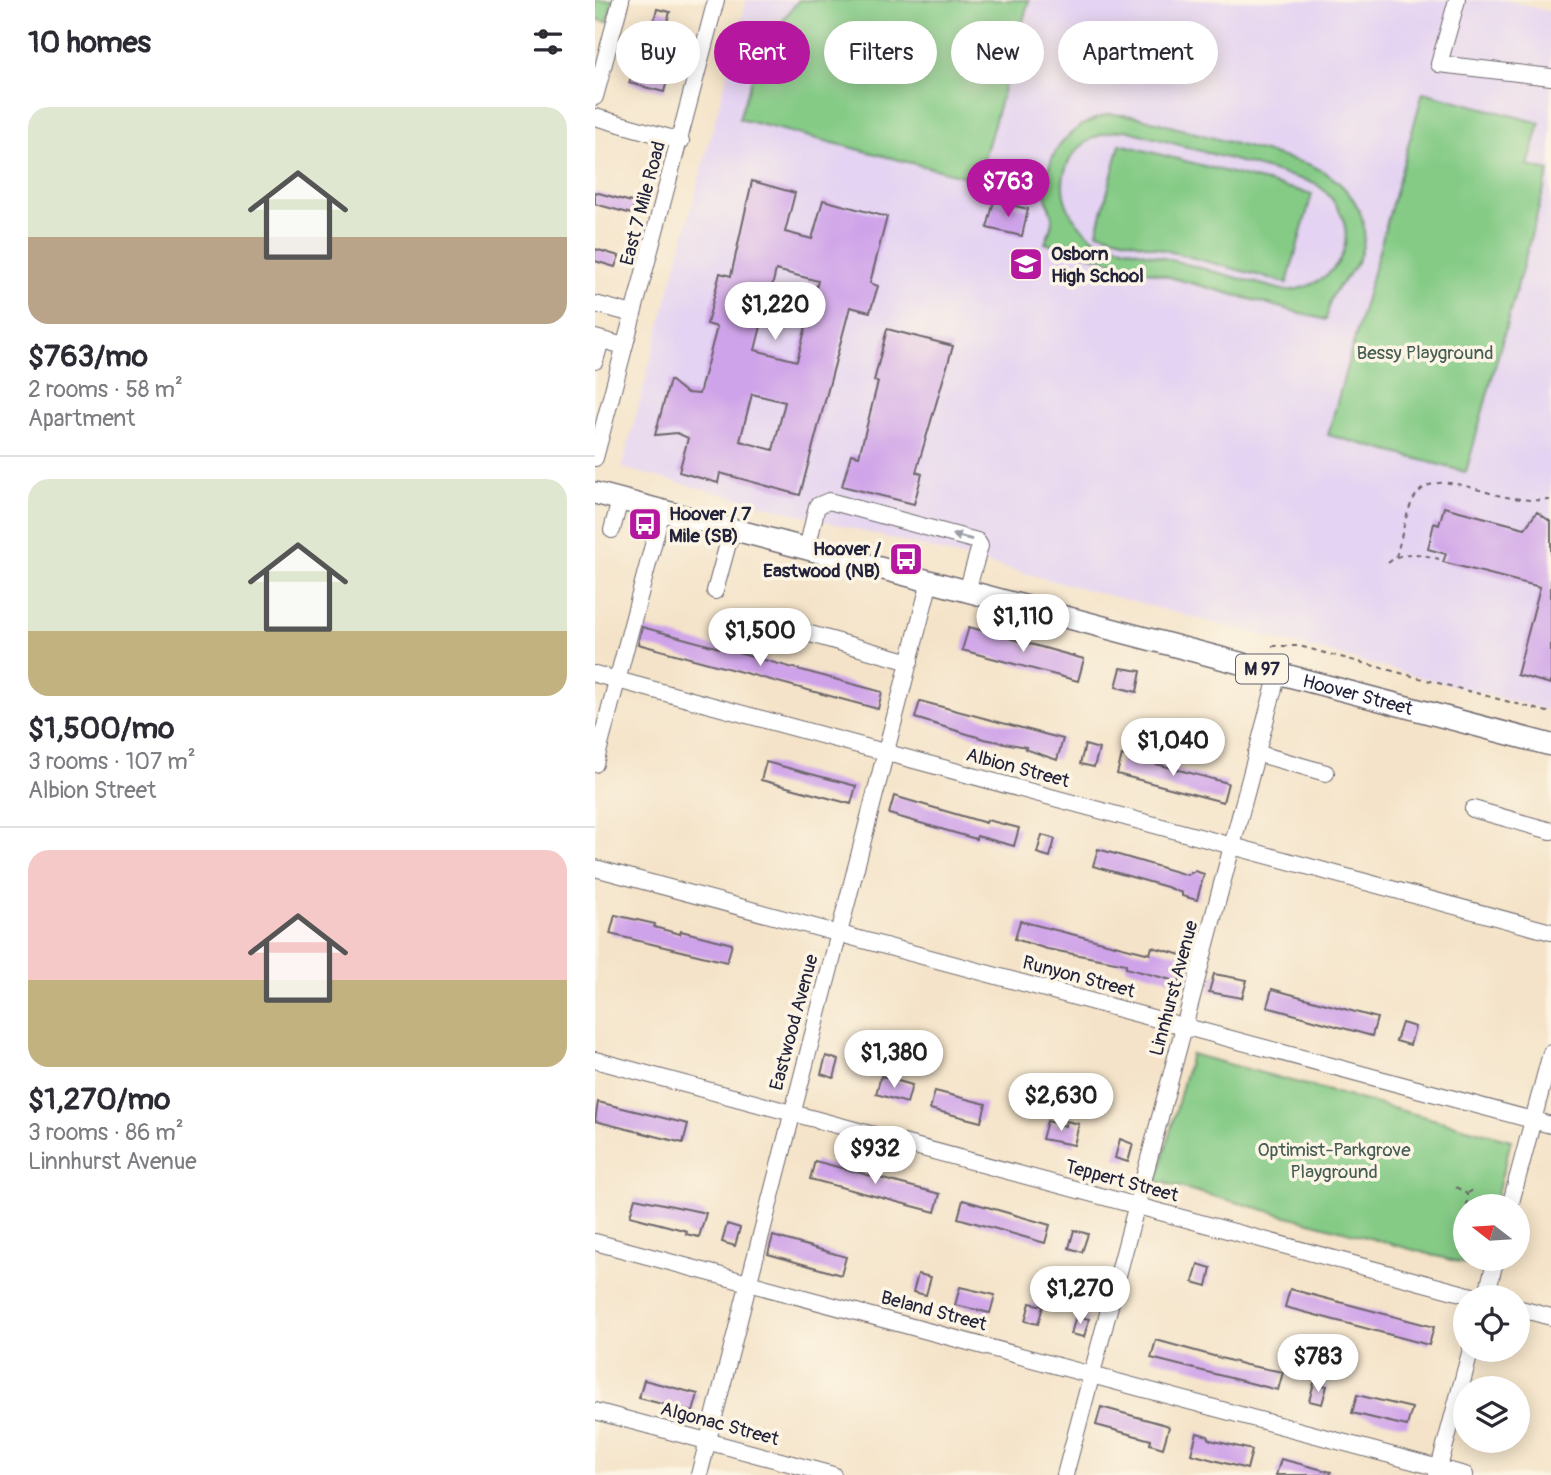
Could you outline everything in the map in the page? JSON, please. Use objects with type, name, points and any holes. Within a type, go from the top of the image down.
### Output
[{"type":"main road","name":"Hoover Street","points":[[595,493],[1551,746]]},
{"type":"street","points":[[595,97],[621,0]]},
{"type":"street","name":"East 7 Mile Road","points":[[596,453],[681,141],[716,0]]},
{"type":"street","points":[[1457,0],[1439,64],[1551,77]]},
{"type":"street","points":[[596,122],[681,141]]},
{"type":"street","points":[[595,304],[633,314]]},
{"type":"street","points":[[595,361],[598,339],[624,346]]},
{"type":"street","points":[[612,530],[620,500]]},
{"type":"street","points":[[807,549],[817,506],[829,501],[977,541],[980,546],[967,591]]},
{"type":"street","points":[[595,764],[662,511]]},
{"type":"street","points":[[715,591],[732,529]]},
{"type":"street","name":"Eastwood Avenue","points":[[699,1475],[930,581]]},
{"type":"street","points":[[803,632],[910,662]]},
{"type":"street","name":"Linnhurst Avenue","points":[[1065,1475],[1277,673]]},
{"type":"street","name":"Albion Street","points":[[595,674],[1551,932]]},
{"type":"street","points":[[1256,753],[1326,773]]},
{"type":"street","points":[[1473,809],[1551,831]]},
{"type":"street","name":"Runyon Street","points":[[595,868],[1551,1125]]},
{"type":"street","points":[[1513,1194],[1551,1053]]},
{"type":"street","name":"Teppert Street","points":[[595,1060],[1453,1291]]},
{"type":"street","name":"Beland Street","points":[[595,1242],[1092,1374],[1438,1472],[1465,1475]]},
{"type":"street","points":[[1530,1311],[1551,1317]]},
{"type":"street","points":[[1438,1472],[1468,1362]]},
{"type":"street","name":"Algonac Street","points":[[595,1411],[833,1475]]},
{"type":"path","points":[[1396,557],[1411,504],[1424,487],[1434,483],[1457,483],[1513,498],[1551,500]]},
{"type":"path","points":[[1388,563],[1396,557],[1414,552],[1439,559]]},
{"type":"path","points":[[1272,646],[1299,646],[1551,713]]},
{"type":"path","points":[[1456,1188],[1468,1194],[1476,1188]]},
{"type":"shaded area","name":"Osborn High School","points":[[747,0],[1506,0],[1551,12],[1551,711],[622,468],[725,84],[810,84],[810,21],[741,21]]},
{"type":"green space","points":[[595,0],[613,0],[607,22],[595,19]]},
{"type":"green space","points":[[799,0],[1029,0],[1023,21],[951,21],[951,84],[1005,84],[978,180],[739,119],[750,84],[810,84],[810,21],[783,21]]},
{"type":"green space","name":"Bessy Playground","points":[[1423,92],[1540,123],[1528,166],[1549,171],[1466,472],[1328,435]]},
{"type":"green space","points":[[1110,114],[1134,116],[1308,164],[1334,179],[1354,201],[1364,228],[1357,263],[1336,289],[1326,320],[1045,243],[1052,220],[1046,196],[1049,166],[1071,133]],"holes":[[[1126,130],[1315,183],[1331,198],[1341,215],[1346,232],[1344,249],[1337,264],[1325,277],[1308,286],[1286,291],[1097,240],[1079,225],[1068,208],[1063,190],[1065,172],[1072,156],[1085,143],[1103,134]]]},
{"type":"green space","points":[[1120,144],[1312,194],[1287,283],[1097,232]]},
{"type":"green space","name":"Optimist-Parkgrove Playground","points":[[1191,1054],[1511,1140],[1497,1194],[1453,1194],[1453,1261],[1157,1181]]},
{"type":"building","points":[[657,9],[670,12],[668,21],[654,21]]},
{"type":"building","points":[[633,84],[666,84],[664,92]]},
{"type":"building","points":[[752,181],[795,193],[785,232],[812,239],[823,200],[887,217],[870,283],[878,286],[870,312],[850,307],[800,495],[720,473],[718,483],[679,472],[688,438],[677,433],[655,435],[670,380],[686,393],[699,394],[717,327],[707,324],[720,273],[731,276]],"holes":[[[776,270],[818,281],[797,361],[755,350],[763,318],[772,321],[777,301],[769,299]],[[752,394],[785,402],[773,450],[740,441]]]},
{"type":"building","points":[[595,192],[635,203],[632,214],[595,204]]},
{"type":"building","points":[[994,201],[1028,209],[1022,236],[987,228]]},
{"type":"building","points":[[595,249],[619,256],[615,267],[595,261]]},
{"type":"building","points":[[887,329],[953,346],[916,472],[922,474],[914,504],[842,486],[851,454],[859,456],[878,382],[874,381]]},
{"type":"building","points":[[1444,507],[1525,528],[1537,512],[1551,522],[1551,684],[1517,675],[1540,587],[1443,562],[1446,554],[1428,549],[1434,523],[1439,525]]},
{"type":"building","points":[[642,627],[882,692],[878,709],[638,644]]},
{"type":"building","points":[[969,627],[1084,659],[1078,681],[962,650]]},
{"type":"building","points":[[1121,668],[1141,671],[1137,692],[1116,687]]},
{"type":"building","points":[[920,701],[1063,739],[1057,760],[1025,749],[1026,747],[984,739],[915,718]]},
{"type":"building","points":[[1085,745],[1099,749],[1094,767],[1080,764]]},
{"type":"building","points":[[1122,755],[1228,783],[1223,802],[1117,774]]},
{"type":"building","points":[[766,762],[856,786],[851,804],[761,780]]},
{"type":"building","points":[[894,796],[986,823],[987,820],[1019,828],[1014,846],[977,836],[976,839],[889,814]]},
{"type":"building","points":[[1042,835],[1055,839],[1050,857],[1037,853]]},
{"type":"building","points":[[1098,849],[1187,875],[1195,871],[1204,874],[1197,900],[1182,896],[1182,893],[1167,887],[1093,866]]},
{"type":"building","points":[[615,915],[655,924],[654,927],[680,934],[681,931],[732,944],[727,962],[610,934]]},
{"type":"building","points":[[1020,921],[1150,954],[1152,947],[1186,956],[1179,982],[1126,968],[1126,964],[1047,949],[1015,939]]},
{"type":"building","points":[[1214,974],[1247,980],[1242,998],[1209,992]]},
{"type":"building","points":[[1272,989],[1377,1018],[1372,1036],[1267,1007]]},
{"type":"building","points":[[1402,1023],[1415,1027],[1410,1045],[1396,1041]]},
{"type":"building","points":[[826,1056],[839,1060],[834,1078],[821,1074]]},
{"type":"building","points":[[881,1076],[912,1085],[907,1103],[876,1094]]},
{"type":"building","points":[[935,1091],[986,1104],[981,1122],[930,1109]]},
{"type":"building","points":[[598,1102],[688,1124],[683,1143],[595,1121]]},
{"type":"building","points":[[1047,1121],[1065,1126],[1066,1121],[1079,1124],[1074,1145],[1042,1139]]},
{"type":"building","points":[[1120,1139],[1133,1144],[1128,1162],[1115,1158]]},
{"type":"building","points":[[815,1161],[940,1194],[935,1212],[810,1179]]},
{"type":"building","points":[[635,1198],[706,1213],[699,1237],[686,1234],[687,1231],[630,1216]]},
{"type":"building","points":[[963,1200],[1050,1225],[1045,1243],[958,1218]]},
{"type":"building","points":[[727,1224],[740,1228],[735,1246],[722,1242]]},
{"type":"building","points":[[1074,1230],[1088,1234],[1082,1252],[1069,1248]]},
{"type":"building","points":[[773,1236],[846,1257],[841,1275],[768,1254]]},
{"type":"building","points":[[1198,1264],[1211,1268],[1207,1286],[1193,1282]]},
{"type":"building","points":[[918,1274],[931,1277],[926,1295],[913,1292]]},
{"type":"building","points":[[960,1287],[995,1295],[990,1313],[955,1305]]},
{"type":"building","points":[[1290,1289],[1434,1327],[1429,1345],[1285,1307]]},
{"type":"building","points":[[1030,1303],[1043,1306],[1038,1324],[1025,1321]]},
{"type":"building","points":[[1076,1316],[1089,1319],[1084,1337],[1071,1334]]},
{"type":"building","points":[[1156,1340],[1246,1365],[1283,1372],[1278,1390],[1151,1358]]},
{"type":"building","points":[[644,1380],[698,1394],[693,1412],[639,1398]]},
{"type":"building","points":[[1314,1383],[1327,1386],[1322,1404],[1309,1401]]},
{"type":"building","points":[[1357,1395],[1412,1408],[1407,1426],[1352,1413]]},
{"type":"building","points":[[1101,1407],[1166,1425],[1169,1427],[1163,1448],[1150,1444],[1151,1440],[1096,1425]]},
{"type":"building","points":[[1197,1433],[1208,1436],[1210,1440],[1252,1450],[1247,1469],[1191,1454]]},
{"type":"building","points":[[1281,1459],[1331,1472],[1330,1475],[1276,1475]]},
{"type":"place","name":"Osborn High School","points":[[1026,264]]},
{"type":"place","name":"Hoover / 7 Mile (SB)","points":[[645,524]]},
{"type":"place","name":"Hoover / Eastwood (NB)","points":[[906,559]]}]
